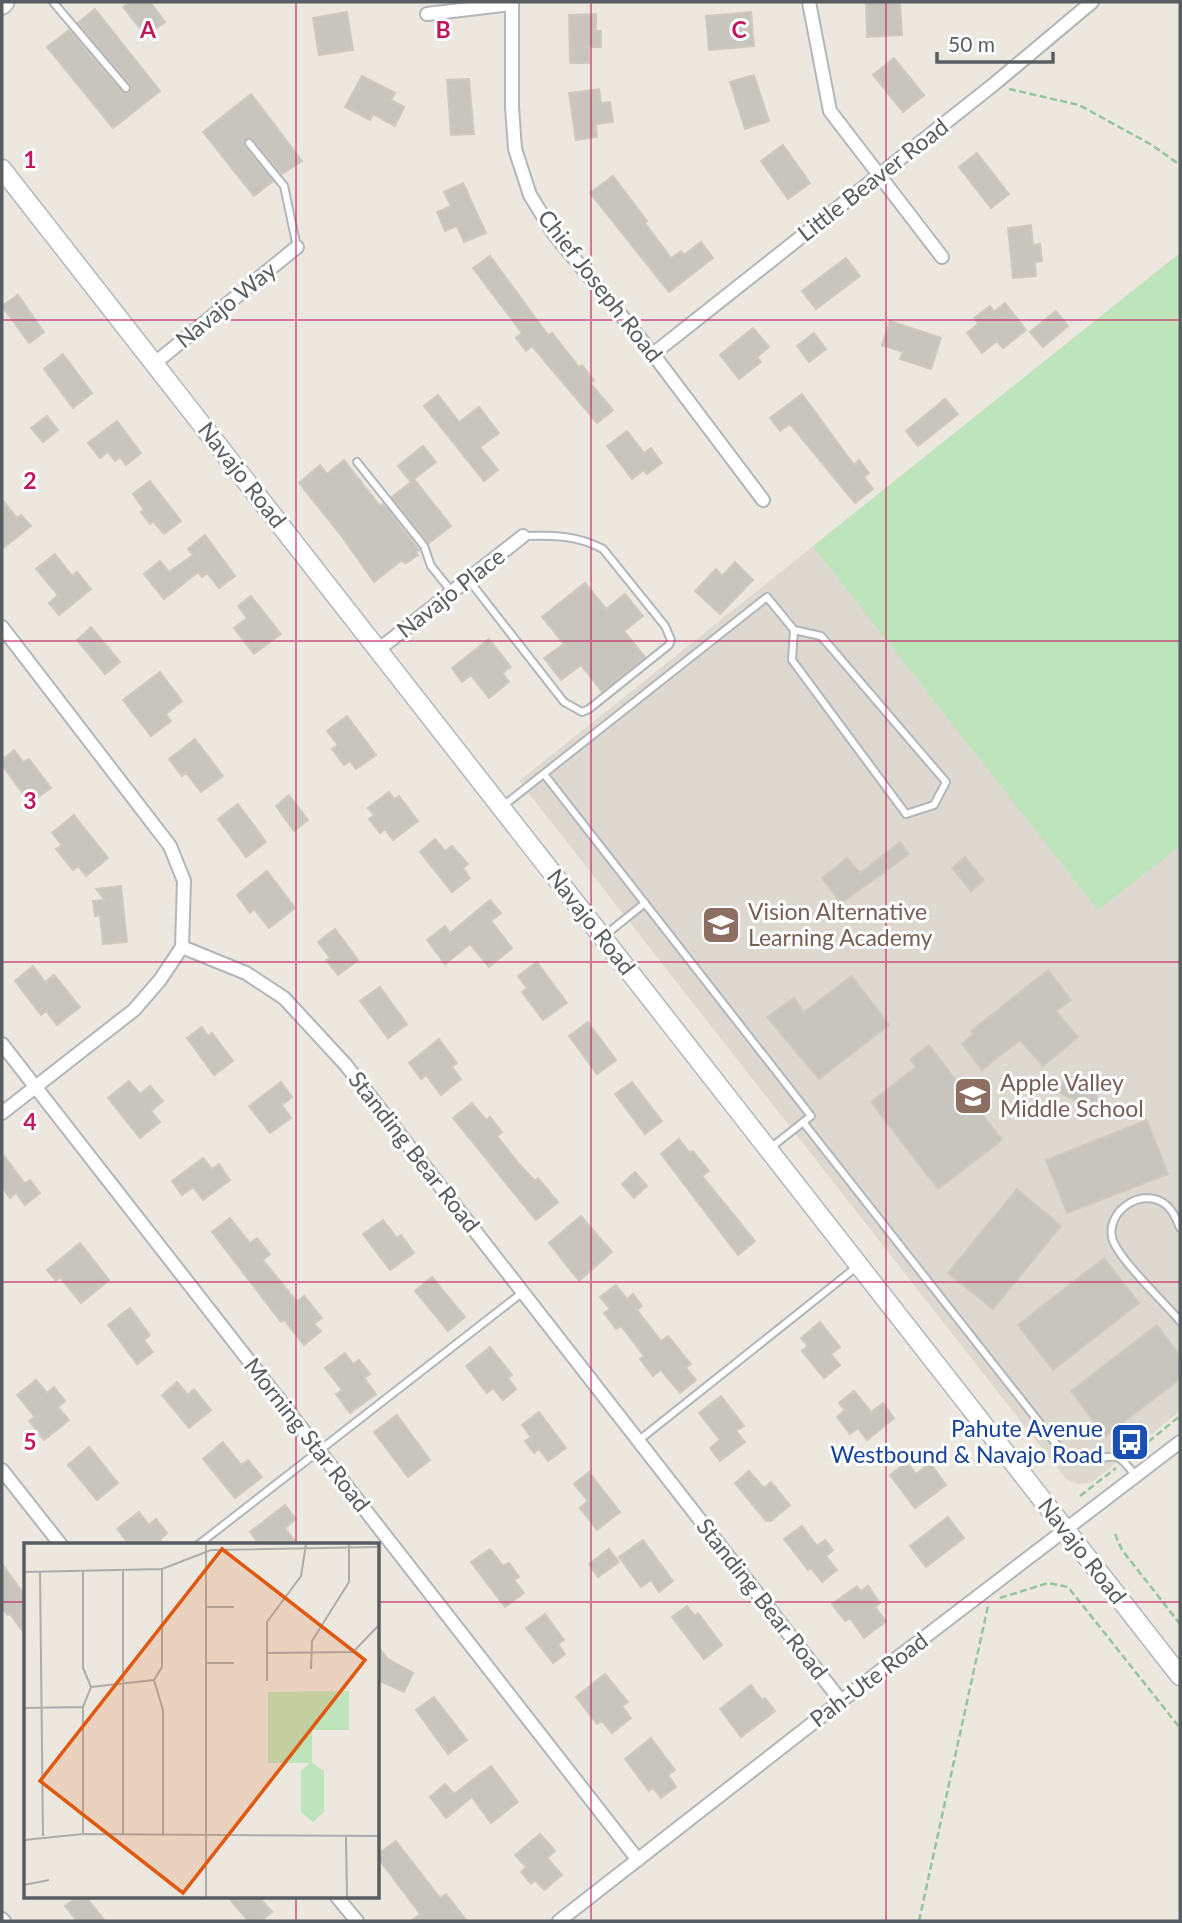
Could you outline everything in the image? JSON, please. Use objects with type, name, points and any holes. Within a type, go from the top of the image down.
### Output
[{"type":"main road","name":"Navajo Road","points":[[2,169],[1180,1676]]},
{"type":"street","points":[[809,2],[830,111],[942,257]]},
{"type":"street","points":[[427,14],[512,3]]},
{"type":"street","name":"Chief Joseph Road","points":[[512,3],[512,107],[515,149],[530,195],[554,234],[653,354],[763,500]]},
{"type":"street","name":"Little Beaver Road","points":[[653,354],[993,85],[1092,3]]},
{"type":"street","name":"Navajo Way","points":[[155,363],[297,247]]},
{"type":"street","name":"Navajo Place","points":[[378,650],[523,536]]},
{"type":"street","points":[[2,627],[170,846],[184,881],[182,947],[160,980],[134,1010],[2,1113]]},
{"type":"street","name":"Standing Bear Road","points":[[182,947],[246,973],[284,998],[345,1065],[841,1701]]},
{"type":"street","name":"Morning Star Road","points":[[2,1044],[638,1860]]},
{"type":"street","name":"Pah-Ute Road","points":[[559,1921],[1180,1442]]},
{"type":"street","points":[[2,1470],[59,1543]]},
{"type":"street","points":[[338,1898],[357,1921]]},
{"type":"lane","points":[[53,2],[126,88]]},
{"type":"lane","points":[[249,143],[284,186],[297,247]]},
{"type":"lane","points":[[357,462],[424,546],[431,566],[452,592]]},
{"type":"lane","points":[[468,579],[564,702],[582,712],[669,645],[671,640],[664,626],[603,549],[590,542],[557,535],[523,536]]},
{"type":"lane","points":[[501,808],[767,597],[794,630],[821,636],[946,782],[934,806],[906,814],[792,660],[794,630]]},
{"type":"lane","points":[[544,774],[811,1116],[768,1150]]},
{"type":"lane","points":[[602,937],[645,903]]},
{"type":"lane","points":[[803,1122],[1064,1454],[1086,1458],[1120,1456],[1136,1476]]},
{"type":"lane","points":[[1180,1228],[1172,1211],[1152,1197],[1136,1199],[1122,1208],[1112,1224],[1112,1238],[1120,1253],[1180,1321]]},
{"type":"lane","points":[[638,1441],[859,1265]]},
{"type":"lane","points":[[201,1543],[523,1292]]},
{"type":"path","points":[[993,85],[1079,105],[1152,145],[1180,164]]},
{"type":"path","points":[[1115,1534],[1119,1546],[1180,1624]]},
{"type":"path","points":[[996,1600],[1048,1583],[1068,1587],[1180,1728]]},
{"type":"path","points":[[919,1921],[989,1602],[981,1606]]},
{"type":"shaded area","name":"Apple Valley Middle School","points":[[1180,253],[1180,1411],[1091,1483],[1078,1484],[1066,1479],[519,781]]},
{"type":"green space","points":[[1180,253],[1180,846],[1098,910],[813,546]]},
{"type":"building","points":[[130,2],[150,2],[165,22],[146,36],[123,7]]},
{"type":"building","points":[[866,2],[900,2],[902,35],[867,37]]},
{"type":"building","points":[[95,9],[160,91],[113,128],[47,47],[69,30],[122,92],[129,93],[130,84],[78,23]]},
{"type":"building","points":[[347,12],[353,50],[319,55],[313,18]]},
{"type":"building","points":[[751,12],[754,46],[709,50],[706,16]]},
{"type":"building","points":[[596,14],[596,31],[601,31],[601,47],[589,47],[589,63],[570,63],[569,15]]},
{"type":"building","points":[[894,58],[924,95],[903,112],[873,75]]},
{"type":"building","points":[[754,75],[769,121],[745,129],[730,82]]},
{"type":"building","points":[[362,76],[395,93],[391,100],[404,107],[395,126],[373,114],[370,120],[345,107]]},
{"type":"building","points":[[469,79],[474,134],[451,135],[447,80]]},
{"type":"building","points":[[599,89],[601,103],[610,102],[613,122],[596,124],[597,137],[576,140],[569,93]]},
{"type":"building","points":[[251,94],[302,161],[282,174],[253,139],[246,138],[245,147],[273,181],[254,196],[203,132]]},
{"type":"building","points":[[783,145],[810,183],[788,199],[761,161]]},
{"type":"building","points":[[977,153],[1009,194],[991,208],[959,167]]},
{"type":"building","points":[[613,176],[671,258],[681,251],[684,255],[701,242],[713,258],[669,292],[590,193]]},
{"type":"building","points":[[463,183],[486,233],[464,242],[457,226],[445,231],[437,212],[451,206],[444,192]]},
{"type":"building","points":[[1031,225],[1033,245],[1040,244],[1042,261],[1035,262],[1036,276],[1013,278],[1008,228]]},
{"type":"building","points":[[490,256],[548,335],[552,333],[579,367],[582,365],[594,380],[590,383],[613,410],[597,423],[532,346],[526,351],[516,338],[522,333],[473,268]]},
{"type":"building","points":[[846,258],[860,276],[816,309],[802,291]]},
{"type":"building","points":[[18,295],[44,332],[29,343],[2,306]]},
{"type":"building","points":[[1005,303],[1026,330],[1003,348],[997,341],[982,353],[967,333],[978,324],[974,318],[990,306],[994,312]]},
{"type":"building","points":[[1056,311],[1068,326],[1043,347],[1030,332]]},
{"type":"building","points":[[890,321],[941,338],[931,369],[900,359],[903,352],[882,345]]},
{"type":"building","points":[[753,328],[769,347],[757,357],[761,362],[739,379],[720,355]]},
{"type":"building","points":[[814,333],[826,349],[809,362],[797,346]]},
{"type":"building","points":[[63,354],[92,393],[73,408],[44,369]]},
{"type":"building","points":[[802,394],[854,465],[859,460],[869,473],[864,477],[873,489],[855,503],[790,424],[780,431],[770,418]]},
{"type":"building","points":[[438,395],[459,422],[479,407],[499,433],[480,447],[498,470],[484,481],[424,406]]},
{"type":"building","points":[[945,399],[958,414],[918,446],[906,431]]},
{"type":"building","points":[[47,416],[58,430],[43,442],[31,428]]},
{"type":"building","points":[[117,421],[141,453],[126,465],[120,457],[115,461],[108,452],[100,458],[88,443]]},
{"type":"building","points":[[627,431],[644,453],[651,448],[662,463],[647,474],[644,470],[632,479],[607,446]]},
{"type":"building","points":[[423,446],[436,462],[414,479],[451,526],[429,543],[392,497],[411,482],[398,466]]},
{"type":"building","points":[[344,460],[419,550],[416,553],[418,555],[405,564],[402,560],[374,582],[299,483],[320,465],[327,474]]},
{"type":"building","points":[[150,481],[181,521],[164,534],[153,521],[150,524],[133,494]]},
{"type":"building","points":[[2,499],[17,518],[21,515],[31,526],[2,549]]},
{"type":"building","points":[[205,535],[235,576],[219,588],[207,573],[202,577],[198,572],[164,599],[144,574],[160,561],[169,572],[193,555],[188,549]]},
{"type":"building","points":[[55,554],[72,576],[77,572],[91,589],[59,615],[49,603],[58,595],[36,569]]},
{"type":"building","points":[[735,562],[753,580],[720,614],[695,591],[716,569],[722,576]]},
{"type":"building","points":[[585,583],[606,609],[625,594],[643,616],[624,631],[645,657],[602,692],[581,665],[561,680],[544,658],[564,644],[542,617]]},
{"type":"building","points":[[251,596],[281,634],[254,654],[234,628],[247,618],[238,606]]},
{"type":"building","points":[[91,627],[120,662],[105,674],[77,640]]},
{"type":"building","points":[[489,639],[511,667],[503,673],[509,682],[489,698],[471,675],[462,682],[452,668]]},
{"type":"building","points":[[160,672],[182,701],[166,714],[171,721],[151,736],[123,700]]},
{"type":"building","points":[[347,716],[376,755],[356,769],[350,761],[344,765],[332,749],[338,745],[327,731]]},
{"type":"building","points":[[195,739],[223,776],[201,792],[186,773],[182,776],[169,759]]},
{"type":"building","points":[[14,750],[23,762],[29,759],[51,788],[30,803],[2,765],[2,760]]},
{"type":"building","points":[[389,792],[394,799],[399,796],[418,821],[393,840],[385,829],[380,833],[369,819],[374,815],[368,808]]},
{"type":"building","points":[[289,795],[308,820],[294,831],[276,806]]},
{"type":"building","points":[[238,804],[266,842],[246,857],[218,819]]},
{"type":"building","points":[[74,815],[108,858],[86,876],[78,866],[73,870],[56,849],[62,845],[52,833]]},
{"type":"building","points":[[435,839],[445,851],[452,846],[468,864],[463,868],[470,878],[452,892],[420,852]]},
{"type":"building","points":[[900,842],[909,854],[841,903],[822,878],[847,858],[860,873]]},
{"type":"building","points":[[965,857],[984,880],[971,891],[952,868]]},
{"type":"building","points":[[267,871],[295,908],[269,928],[254,909],[250,913],[237,895]]},
{"type":"building","points":[[121,886],[127,942],[103,944],[100,915],[95,916],[93,901],[105,900],[96,889]]},
{"type":"building","points":[[490,900],[501,913],[491,921],[512,948],[489,967],[470,944],[445,964],[427,940],[445,926],[450,933]]},
{"type":"building","points":[[335,929],[358,960],[338,975],[326,960],[330,958],[318,942]]},
{"type":"building","points":[[537,962],[567,1003],[543,1020],[522,992],[527,988],[518,976]]},
{"type":"building","points":[[33,966],[45,982],[54,975],[80,1007],[57,1025],[46,1011],[41,1015],[15,981]]},
{"type":"building","points":[[1048,970],[1071,1000],[1056,1011],[1078,1037],[1043,1066],[1020,1040],[982,1070],[962,1044],[973,1034],[971,1031]]},
{"type":"building","points":[[852,976],[889,1025],[819,1079],[767,1017],[794,998],[804,1012]]},
{"type":"building","points":[[380,987],[407,1024],[388,1038],[360,1001]]},
{"type":"building","points":[[588,1022],[616,1060],[597,1074],[569,1036]]},
{"type":"building","points":[[202,1027],[208,1036],[212,1033],[233,1061],[214,1075],[187,1038]]},
{"type":"building","points":[[439,1039],[457,1063],[452,1067],[461,1079],[441,1095],[426,1075],[421,1079],[409,1063]]},
{"type":"building","points":[[929,1045],[1002,1140],[938,1189],[871,1102],[916,1067],[910,1060]]},
{"type":"building","points":[[1067,1075],[1098,1091],[1096,1097],[1106,1102],[1100,1113],[1058,1092]]},
{"type":"building","points":[[129,1081],[140,1094],[150,1086],[163,1101],[151,1111],[160,1122],[140,1138],[108,1098]]},
{"type":"building","points":[[281,1082],[292,1097],[282,1105],[291,1118],[270,1133],[249,1106]]},
{"type":"building","points":[[632,1082],[662,1121],[645,1134],[615,1094]]},
{"type":"building","points":[[472,1103],[486,1120],[490,1117],[502,1132],[497,1136],[519,1164],[535,1181],[538,1178],[558,1202],[536,1220],[453,1118]]},
{"type":"building","points":[[1147,1120],[1168,1174],[1067,1213],[1046,1160]]},
{"type":"building","points":[[679,1139],[709,1171],[702,1176],[755,1241],[738,1255],[661,1154]]},
{"type":"building","points":[[2,1153],[25,1184],[30,1180],[40,1193],[25,1205],[16,1193],[10,1198],[2,1187]]},
{"type":"building","points":[[203,1158],[212,1169],[219,1164],[230,1180],[203,1200],[193,1187],[182,1195],[172,1181]]},
{"type":"building","points":[[635,1172],[647,1186],[634,1198],[622,1184]]},
{"type":"building","points":[[1017,1189],[1061,1226],[993,1309],[948,1273]]},
{"type":"building","points":[[581,1216],[612,1252],[579,1281],[549,1243]]},
{"type":"building","points":[[230,1218],[250,1243],[257,1238],[270,1254],[263,1260],[297,1302],[304,1296],[322,1318],[314,1324],[321,1331],[304,1345],[284,1320],[281,1322],[212,1232]]},
{"type":"building","points":[[383,1220],[397,1238],[401,1235],[414,1253],[390,1270],[363,1234]]},
{"type":"building","points":[[80,1243],[109,1280],[81,1303],[60,1277],[56,1281],[47,1270]]},
{"type":"building","points":[[1104,1258],[1139,1303],[1053,1370],[1018,1325]]},
{"type":"building","points":[[432,1277],[465,1317],[448,1331],[415,1291]]},
{"type":"building","points":[[616,1285],[627,1299],[633,1294],[642,1306],[637,1310],[661,1341],[668,1336],[691,1364],[686,1368],[696,1380],[680,1393],[661,1370],[653,1376],[640,1359],[644,1356],[621,1326],[616,1329],[604,1313],[610,1309],[600,1297]]},
{"type":"building","points":[[130,1308],[150,1335],[144,1340],[153,1352],[137,1364],[108,1325]]},
{"type":"building","points":[[820,1322],[840,1347],[831,1354],[840,1365],[824,1378],[802,1351],[808,1346],[801,1338]]},
{"type":"building","points":[[1157,1325],[1180,1356],[1180,1379],[1105,1436],[1071,1391]]},
{"type":"building","points":[[490,1347],[512,1375],[508,1378],[516,1389],[503,1400],[493,1388],[487,1393],[466,1366]]},
{"type":"building","points":[[345,1353],[353,1364],[359,1360],[370,1374],[364,1378],[376,1394],[350,1413],[336,1394],[342,1390],[325,1368]]},
{"type":"building","points":[[36,1380],[47,1393],[54,1387],[65,1401],[58,1407],[69,1420],[44,1440],[29,1421],[35,1417],[17,1395]]},
{"type":"building","points":[[177,1382],[188,1395],[194,1389],[211,1410],[189,1428],[162,1395]]},
{"type":"building","points":[[854,1391],[871,1412],[883,1403],[894,1418],[867,1440],[858,1428],[850,1434],[837,1417],[845,1410],[839,1403]]},
{"type":"building","points":[[721,1396],[744,1426],[736,1431],[745,1442],[720,1461],[710,1448],[720,1440],[699,1413]]},
{"type":"building","points":[[539,1412],[566,1448],[548,1461],[539,1449],[534,1453],[525,1441],[531,1437],[522,1425]]},
{"type":"building","points":[[397,1415],[430,1460],[408,1477],[374,1432]]},
{"type":"building","points":[[223,1442],[241,1465],[248,1460],[262,1477],[235,1498],[203,1459]]},
{"type":"building","points":[[89,1447],[118,1483],[97,1500],[68,1465]]},
{"type":"building","points":[[907,1462],[916,1474],[930,1463],[946,1485],[915,1508],[890,1475]]},
{"type":"building","points":[[749,1471],[764,1488],[771,1482],[790,1505],[771,1521],[766,1521],[735,1483]]},
{"type":"building","points":[[589,1472],[620,1512],[597,1530],[580,1508],[588,1501],[574,1484]]},
{"type":"building","points":[[285,1505],[296,1519],[285,1528],[296,1543],[258,1543],[250,1532]]},
{"type":"building","points":[[139,1512],[149,1525],[156,1519],[167,1533],[160,1540],[162,1543],[128,1543],[117,1529]]},
{"type":"building","points":[[948,1517],[964,1538],[926,1567],[910,1546]]},
{"type":"building","points":[[802,1526],[817,1546],[825,1540],[833,1550],[826,1556],[837,1570],[822,1582],[811,1568],[808,1570],[784,1539]]},
{"type":"building","points":[[643,1540],[673,1581],[659,1592],[651,1580],[641,1587],[619,1557]]},
{"type":"building","points":[[490,1549],[503,1566],[509,1563],[519,1577],[514,1580],[524,1593],[505,1607],[471,1562]]},
{"type":"building","points":[[609,1549],[619,1562],[598,1577],[589,1564]]},
{"type":"building","points":[[2,1564],[24,1594],[24,1633],[2,1608]]},
{"type":"building","points":[[857,1586],[861,1591],[868,1586],[880,1603],[875,1607],[886,1621],[864,1638],[850,1618],[845,1621],[832,1604]]},
{"type":"building","points":[[687,1606],[695,1616],[698,1613],[722,1645],[704,1659],[672,1617]]},
{"type":"building","points":[[545,1614],[564,1640],[558,1644],[565,1654],[553,1663],[526,1628]]},
{"type":"building","points":[[380,1649],[388,1659],[413,1673],[404,1692],[380,1681]]},
{"type":"building","points":[[605,1674],[628,1702],[622,1706],[631,1718],[612,1733],[602,1721],[597,1724],[576,1697]]},
{"type":"building","points":[[751,1685],[775,1711],[741,1737],[720,1709]]},
{"type":"building","points":[[434,1697],[467,1740],[448,1754],[416,1710]]},
{"type":"building","points":[[651,1738],[675,1770],[668,1775],[676,1787],[661,1798],[653,1788],[649,1791],[625,1759]]},
{"type":"building","points":[[491,1766],[518,1802],[491,1823],[472,1797],[446,1818],[430,1797],[445,1784],[454,1794]]},
{"type":"building","points":[[540,1834],[555,1851],[547,1858],[562,1875],[544,1890],[535,1880],[531,1884],[521,1872],[526,1867],[515,1855]]},
{"type":"building","points":[[396,1841],[440,1898],[446,1894],[467,1921],[411,1921],[420,1914],[380,1861],[380,1853]]},
{"type":"building","points":[[76,1898],[87,1898],[105,1921],[77,1921],[65,1906]]},
{"type":"building","points":[[229,1898],[260,1898],[272,1912],[261,1921],[248,1921]]},
{"type":"place","name":"Vision Alternative Learning Academy","points":[[721,925]]},
{"type":"place","name":"Apple Valley Middle School","points":[[973,1096]]},
{"type":"place","name":"Pahute Avenue Westbound & Navajo Road","points":[[1130,1442]]}]
